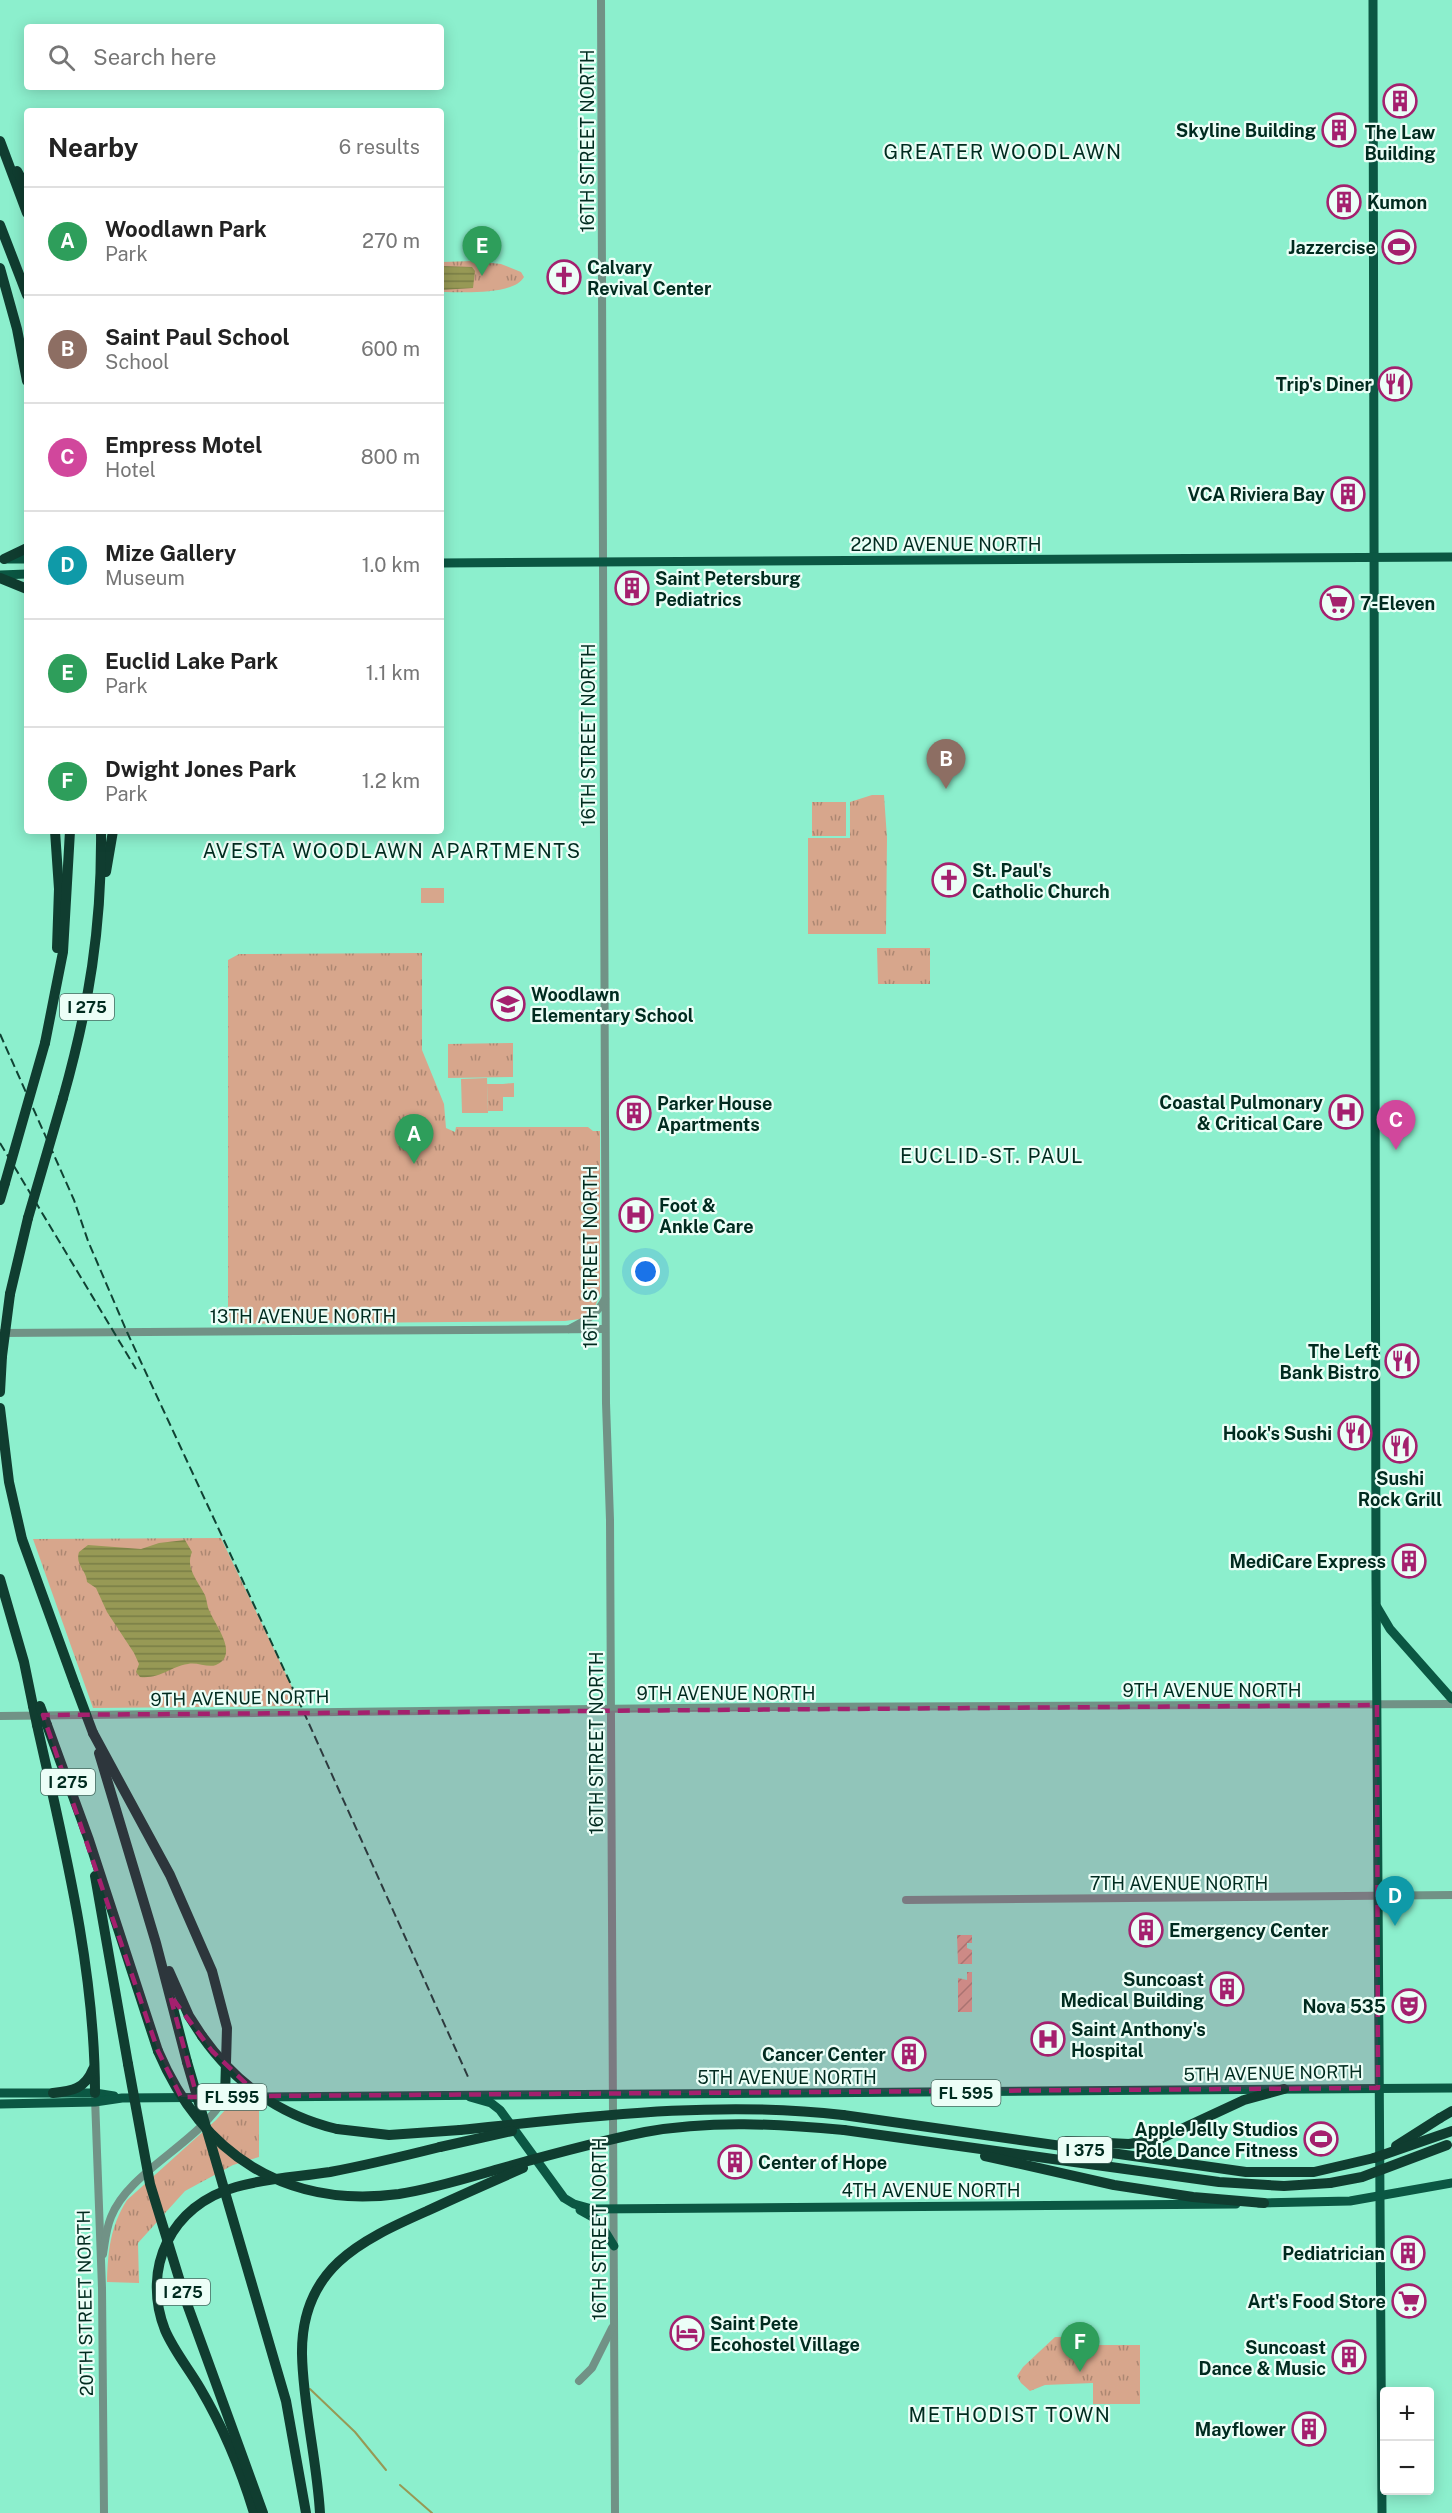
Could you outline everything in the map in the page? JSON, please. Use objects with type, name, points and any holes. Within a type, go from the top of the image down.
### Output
[{"type":"highway","points":[[0,140],[24,184]]},
{"type":"highway","points":[[0,140],[24,205]]},
{"type":"highway","points":[[0,225],[24,287]]},
{"type":"highway","points":[[0,268],[17,329],[24,365]]},
{"type":"highway","points":[[2,559],[24,549]]},
{"type":"highway","points":[[0,576],[24,588]]},
{"type":"highway","points":[[53,1014],[59,899],[55,834]]},
{"type":"highway","name":"I 275","points":[[0,1200],[53,1014],[66,922],[70,834]]},
{"type":"highway","name":"I 275","points":[[0,1392],[9,1294],[28,1218],[63,1098],[90,989],[98,914],[101,834]]},
{"type":"highway","points":[[98,914],[112,834]]},
{"type":"highway","name":"I 275","points":[[0,1408],[9,1482],[22,1539],[93,1733],[156,1943],[187,2062],[286,2401],[306,2513]]},
{"type":"highway","name":"I 275","points":[[0,1579],[42,1725],[89,1840],[153,2194],[186,2301],[263,2513]]},
{"type":"highway","points":[[42,1725],[75,1901],[94,2033],[95,2097]]},
{"type":"highway","points":[[93,1733],[170,1875],[212,1971],[226,2028],[225,2097]]},
{"type":"highway","points":[[89,1840],[158,2051],[184,2101],[217,2140],[260,2171],[315,2192],[358,2196],[400,2193],[552,2155]]},
{"type":"highway","points":[[156,1943],[189,2016],[202,2036],[236,2077],[262,2098],[303,2119],[336,2129],[389,2135],[559,2121]]},
{"type":"highway","points":[[53,2094],[75,2090],[84,2084],[95,2063]]},
{"type":"highway","points":[[1011,2138],[1114,2144],[1147,2142],[1179,2132],[1244,2100],[1284,2089]]},
{"type":"highway","name":"I 375","points":[[559,2121],[696,2109],[780,2109],[843,2115],[1226,2170],[1282,2173],[1327,2170],[1374,2158],[1452,2131]]},
{"type":"highway","points":[[1374,2158],[1452,2111]]},
{"type":"highway","points":[[254,2513],[227,2443],[159,2314],[156,2294],[158,2266],[164,2249],[184,2217],[206,2200],[234,2187],[357,2167],[559,2121]]},
{"type":"highway","name":"I 375","points":[[552,2155],[636,2134],[687,2126],[759,2124],[844,2130],[929,2144],[1040,2156],[1227,2183],[1284,2186],[1330,2183],[1362,2177],[1452,2143]]},
{"type":"highway","points":[[929,2144],[1114,2185],[1193,2197],[1264,2203]]},
{"type":"highway","points":[[320,2513],[302,2353],[305,2321],[319,2284],[336,2263],[355,2247],[382,2231],[552,2155]]},
{"type":"main road","points":[[1373,0],[1376,1605],[1382,2513]]},
{"type":"main road","name":"22ND AVENUE NORTH","points":[[444,563],[1452,557]]},
{"type":"main road","points":[[2,559],[24,559]]},
{"type":"main road","points":[[0,576],[24,574]]},
{"type":"main road","points":[[1376,1605],[1390,1629],[1452,1699]]},
{"type":"main road","name":"5TH AVENUE NORTH","points":[[0,2094],[122,2098],[1452,2088]]},
{"type":"main road","name":"FL 595","points":[[459,2094],[491,2103],[500,2110],[564,2198]]},
{"type":"main road","name":"5TH AVENUE NORTH","points":[[0,2104],[95,2097]]},
{"type":"main road","name":"4TH AVENUE NORTH","points":[[564,2198],[582,2207],[614,2208],[1208,2206],[1350,2201],[1452,2183]]},
{"type":"main road","points":[[564,2198],[598,2220],[614,2246]]},
{"type":"street","name":"16TH STREET NORTH","points":[[601,0],[605,1329],[611,1709],[615,2513]]},
{"type":"street","points":[[567,1330],[596,1313],[605,1297]]},
{"type":"street","name":"13TH AVENUE NORTH","points":[[0,1333],[605,1329]]},
{"type":"street","name":"9TH AVENUE NORTH","points":[[0,1716],[611,1709],[1452,1704]]},
{"type":"street","name":"7TH AVENUE NORTH","points":[[906,1900],[1452,1895]]},
{"type":"street","name":"20TH STREET NORTH","points":[[95,2097],[101,2270],[104,2513]]},
{"type":"street","points":[[101,2270],[106,2233],[119,2201],[131,2187],[209,2120],[225,2097]]},
{"type":"street","points":[[579,2381],[592,2368],[614,2324]]},
{"type":"highlighted area","points":[[1377,1705],[1378,2088],[259,2096],[212,2051],[170,1995],[197,2097],[181,2097],[158,2051],[43,1715]]},
{"type":"green space","points":[[473,261],[501,264],[521,272],[524,277],[518,283],[498,290],[444,292],[444,262]]},
{"type":"green space","points":[[872,795],[884,795],[887,838],[886,934],[808,934],[808,838],[850,838],[850,802]]},
{"type":"green space","points":[[812,802],[846,802],[846,836],[812,836]]},
{"type":"green space","points":[[421,888],[444,888],[444,903],[421,903]]},
{"type":"green space","points":[[877,948],[930,948],[930,984],[878,984]]},
{"type":"green space","points":[[422,953],[422,1050],[444,1104],[446,1128],[455,1132],[456,1127],[588,1127],[593,1131],[600,1131],[600,1294],[594,1309],[580,1319],[565,1321],[232,1324],[228,1319],[228,960],[239,954]]},
{"type":"green space","points":[[513,1043],[513,1077],[448,1078],[448,1044]]},
{"type":"green space","points":[[487,1078],[488,1113],[462,1113],[461,1079]]},
{"type":"green space","points":[[514,1083],[514,1097],[503,1097],[503,1084]]},
{"type":"green space","points":[[487,1084],[503,1084],[503,1111],[488,1111]]},
{"type":"green space","points":[[221,1538],[301,1706],[93,1708],[33,1539]]},
{"type":"green space","points":[[957,1935],[972,1935],[972,1943],[967,1943],[967,1948],[972,1950],[972,1964],[958,1964]]},
{"type":"green space","points":[[967,1972],[972,1972],[972,2012],[958,2012],[958,1978],[967,1980]]},
{"type":"green space","points":[[226,2109],[259,2109],[259,2157],[233,2165],[185,2191],[138,2243],[139,2283],[107,2282],[111,2239],[127,2200]]},
{"type":"green space","points":[[1055,2337],[1087,2337],[1087,2345],[1140,2345],[1140,2404],[1093,2404],[1093,2383],[1045,2385],[1030,2391],[1017,2376],[1023,2367]]},
{"type":"shaded area","points":[[444,266],[472,267],[475,271],[473,288],[444,290]]},
{"type":"shaded area","points":[[185,1540],[192,1552],[191,1569],[224,1640],[226,1654],[223,1660],[216,1665],[188,1664],[159,1675],[140,1677],[136,1672],[139,1664],[134,1653],[107,1612],[96,1588],[87,1582],[79,1561],[79,1552],[88,1545],[141,1549],[159,1543]]},
{"type":"waterway","points":[[310,2389],[355,2432],[386,2470]]},
{"type":"waterway","points":[[400,2485],[432,2513]]},
{"type":"railway","points":[[0,1034],[74,1200],[88,1241],[127,1332],[301,1706],[469,2079]]},
{"type":"railway","points":[[0,1143],[136,1369]]},
{"type":"place","name":"The Law Building","points":[[1400,101]]},
{"type":"place","name":"Skyline Building","points":[[1339,130]]},
{"type":"place","name":"Kumon","points":[[1344,202]]},
{"type":"place","name":"Jazzercise","points":[[1399,247]]},
{"type":"place","name":"Euclid Lake Park","points":[[482,276]]},
{"type":"place","name":"Calvary Revival Center","points":[[564,277]]},
{"type":"place","name":"Trip's Diner","points":[[1395,384]]},
{"type":"place","name":"VCA Riviera Bay","points":[[1348,494]]},
{"type":"place","name":"Saint Petersburg Pediatrics","points":[[632,588]]},
{"type":"place","name":"7-Eleven","points":[[1337,603]]},
{"type":"place","name":"Saint Paul School","points":[[946,789]]},
{"type":"place","name":"St. Paul's Catholic Church","points":[[949,880]]},
{"type":"place","name":"Woodlawn Elementary School","points":[[508,1004]]},
{"type":"place","name":"Coastal Pulmonary & Critical Care","points":[[1346,1112]]},
{"type":"place","name":"Parker House Apartments","points":[[634,1113]]},
{"type":"place","name":"Empress Motel","points":[[1396,1150]]},
{"type":"place","name":"Woodlawn Park","points":[[414,1164]]},
{"type":"place","name":"Foot & Ankle Care","points":[[636,1215]]},
{"type":"place","name":"The Left Bank Bistro","points":[[1402,1361]]},
{"type":"place","name":"Hook's Sushi","points":[[1355,1433]]},
{"type":"place","name":"Sushi Rock Grill","points":[[1400,1446]]},
{"type":"place","name":"MediCare Express","points":[[1409,1561]]},
{"type":"place","name":"Mize Gallery","points":[[1395,1926]]},
{"type":"place","name":"Emergency Center","points":[[1146,1930]]},
{"type":"place","name":"Suncoast Medical Building","points":[[1227,1989]]},
{"type":"place","name":"Nova 535","points":[[1409,2006]]},
{"type":"place","name":"Saint Anthony's Hospital","points":[[1048,2039]]},
{"type":"place","name":"Cancer Center","points":[[909,2054]]},
{"type":"place","name":"Apple Jelly Studios Pole Dance Fitness","points":[[1321,2139]]},
{"type":"place","name":"Center of Hope","points":[[735,2162]]},
{"type":"place","name":"Pediatrician","points":[[1408,2253]]},
{"type":"place","name":"Art's Food Store","points":[[1409,2301]]},
{"type":"place","name":"Saint Pete Ecohostel Village","points":[[687,2333]]},
{"type":"place","name":"Suncoast Dance & Music","points":[[1349,2357]]},
{"type":"place","name":"Dwight Jones Park","points":[[1080,2372]]},
{"type":"place","name":"Mayflower","points":[[1309,2429]]},
{"type":"district","name":"GREATER WOODLAWN","points":[[1003,152]]},
{"type":"district","name":"AVESTA WOODLAWN APARTMENTS","points":[[392,851]]},
{"type":"district","name":"EUCLID-ST. PAUL","points":[[992,1156]]},
{"type":"district","name":"METHODIST TOWN","points":[[1010,2415]]}]
